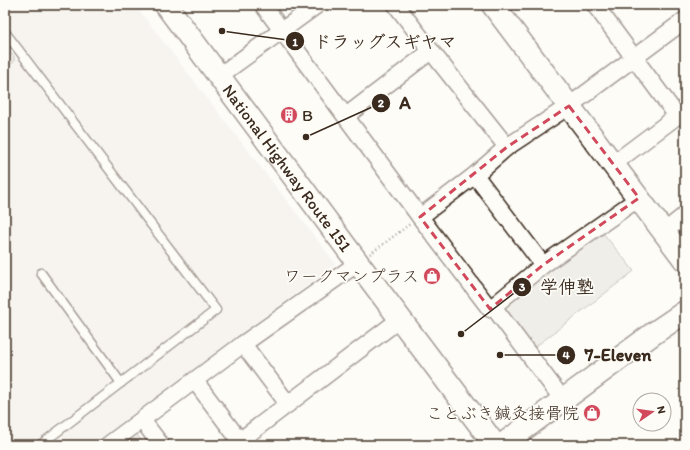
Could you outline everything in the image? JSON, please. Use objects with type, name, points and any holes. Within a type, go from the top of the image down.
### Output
[{"type":"main road","name":"National Highway Route 151","points":[[166,5],[219,76],[362,259],[400,319],[495,445]]},
{"type":"main road","points":[[493,5],[685,260]]},
{"type":"main road","points":[[502,445],[654,333],[685,312]]},
{"type":"street","points":[[263,5],[490,309],[543,265],[639,198]]},
{"type":"street","points":[[219,76],[317,5]]},
{"type":"street","points":[[396,5],[507,148]]},
{"type":"street","points":[[595,5],[634,58],[681,113],[613,164]]},
{"type":"street","points":[[420,217],[475,176],[507,148],[569,106],[685,20]]},
{"type":"street","points":[[346,116],[431,51]]},
{"type":"street","points":[[475,176],[543,265]]},
{"type":"street","points":[[664,232],[685,216]]},
{"type":"street","points":[[108,445],[362,259]]},
{"type":"street","points":[[498,313],[563,400]]},
{"type":"street","points":[[195,381],[237,443],[400,319]]},
{"type":"street","points":[[244,344],[288,404]]},
{"type":"street","points":[[142,420],[161,445]]},
{"type":"lane","points":[[5,32],[216,310],[40,445]]},
{"type":"lane","points":[[41,273],[121,383]]},
{"type":"path","points":[[362,259],[420,217]]},
{"type":"highlighted area","points":[[569,106],[639,198],[543,265],[490,309],[420,217],[507,147]]},
{"type":"shaded area","points":[[5,5],[135,5],[336,264],[95,445],[5,445]]},
{"type":"shaded area","points":[[5,46],[14,57],[14,62],[5,69]]},
{"type":"shaded area","points":[[598,227],[634,271],[531,350],[499,306]]},
{"type":"shaded area","points":[[135,432],[145,445],[116,445]]},
{"type":"place","name":"ドラッグスギヤマ","points":[[222,31]]},
{"type":"place","name":"B","points":[[289,115]]},
{"type":"place","name":"A","points":[[306,137]]},
{"type":"place","name":"ワークマンプラス","points":[[432,276]]},
{"type":"place","name":"学伸塾","points":[[461,334]]},
{"type":"place","name":"7-Eleven","points":[[500,355]]},
{"type":"place","name":"ことぶき鍼灸接骨院","points":[[592,413]]}]
